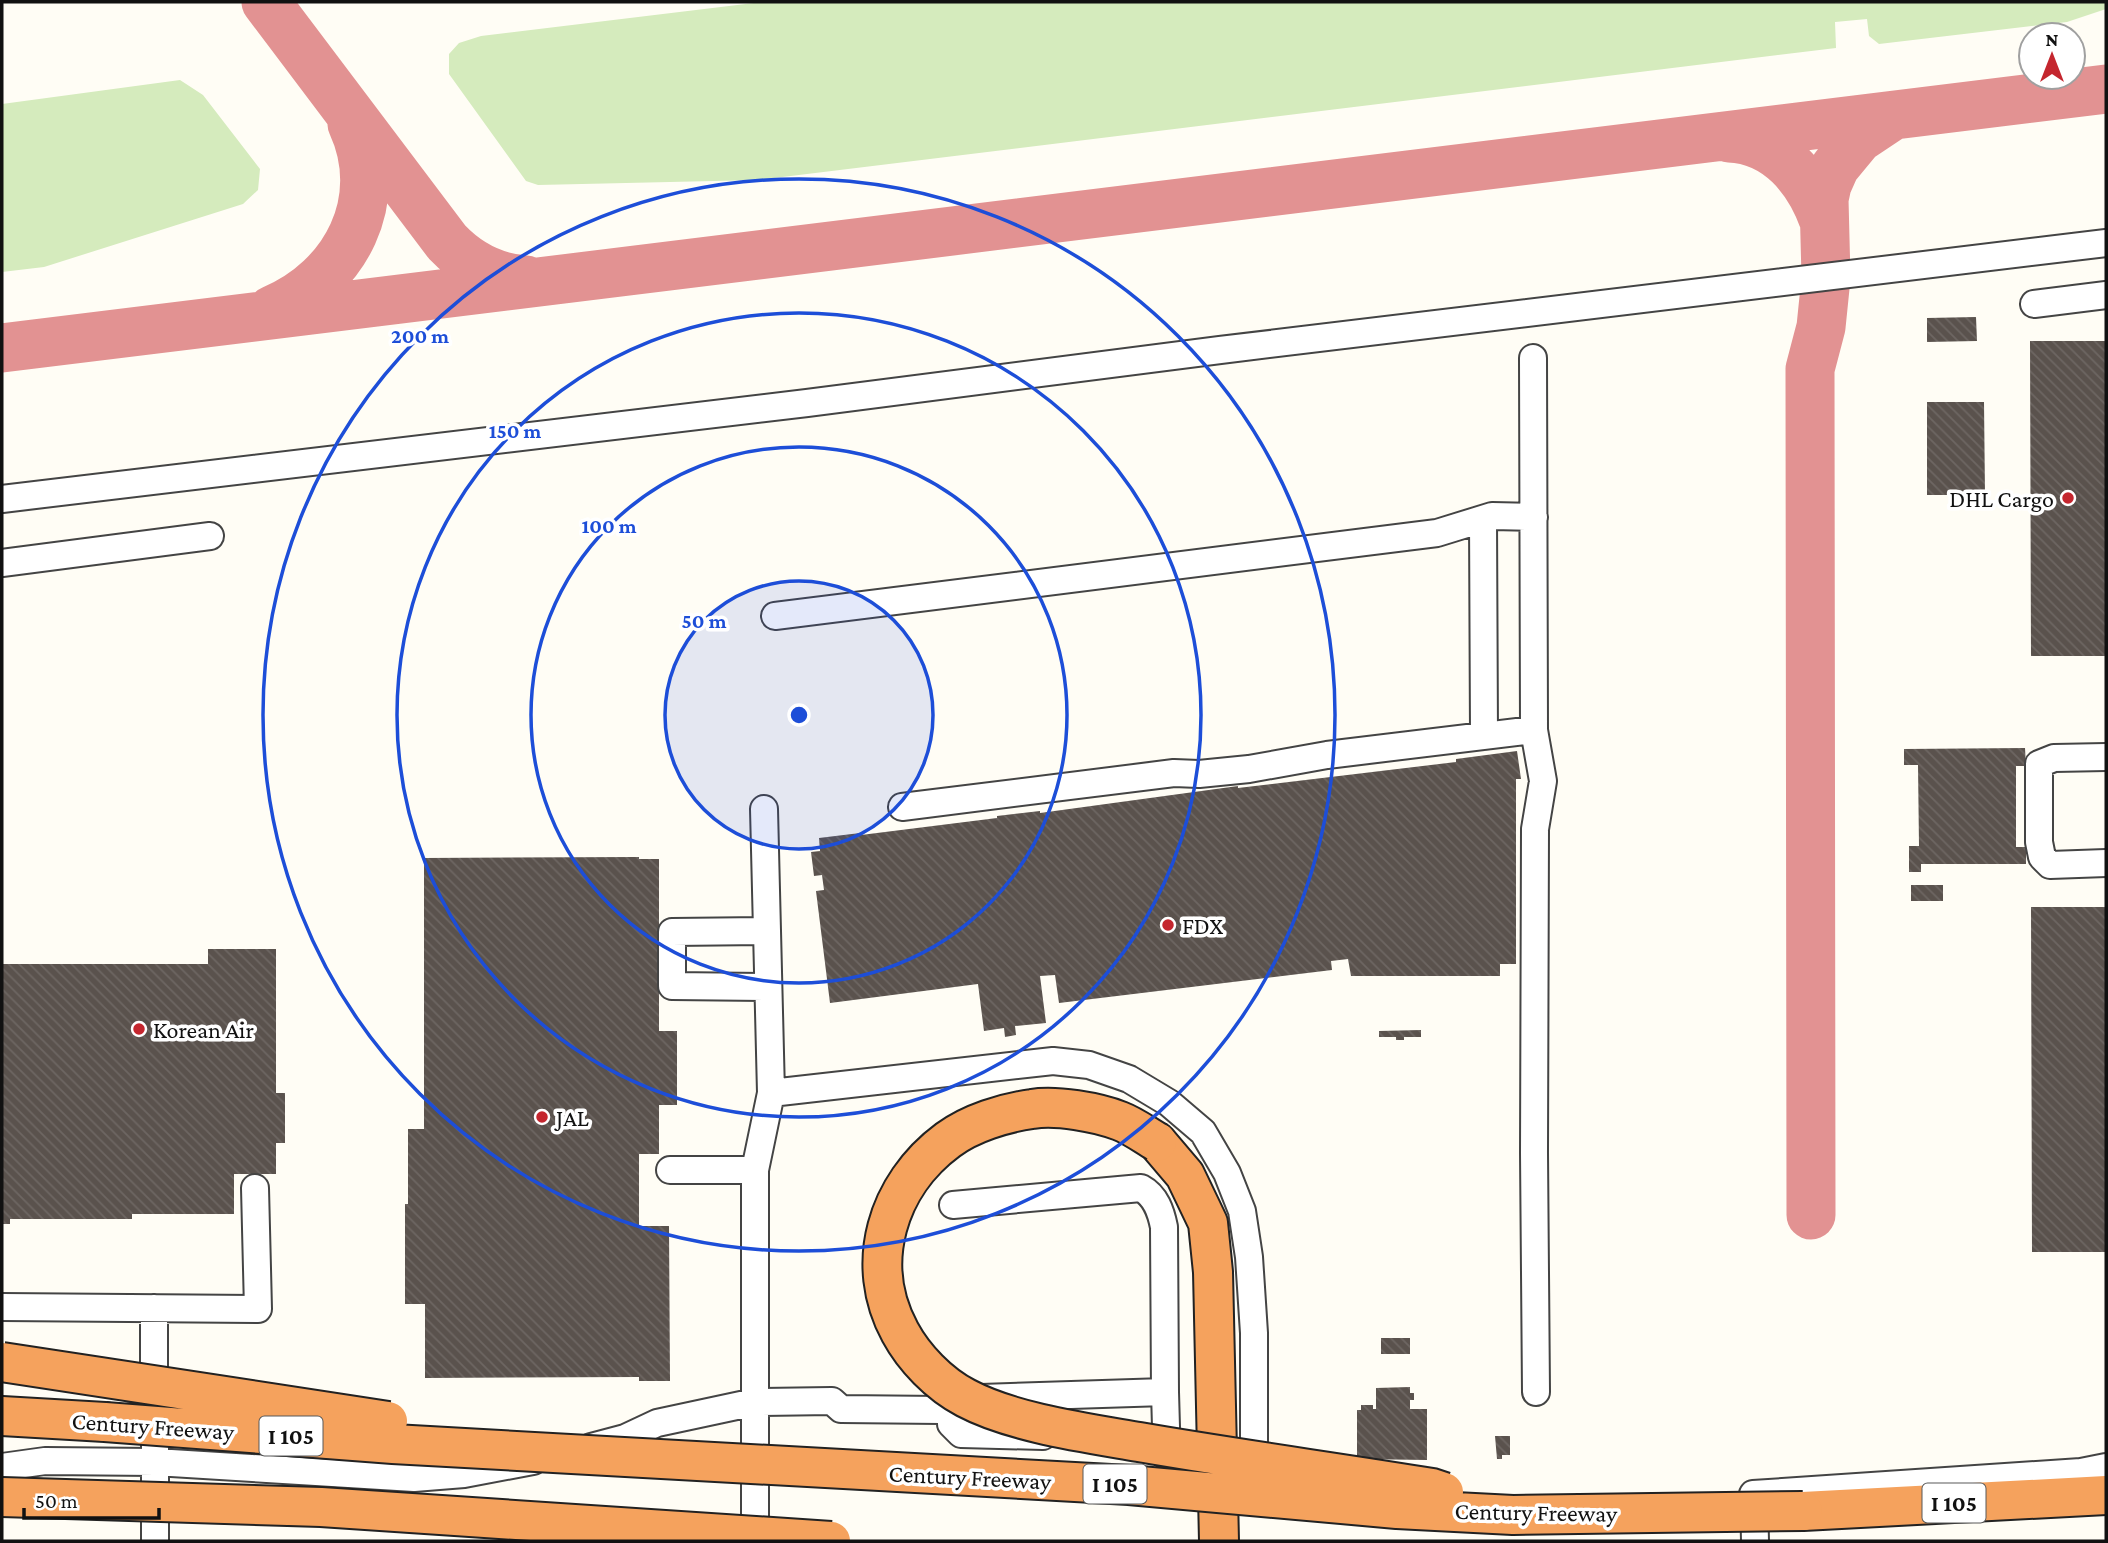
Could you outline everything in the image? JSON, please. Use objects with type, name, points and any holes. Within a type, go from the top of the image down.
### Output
[{"type":"highway","points":[[1219,1541],[1213,1272],[1209,1223],[1185,1175],[1157,1142],[1121,1121],[1078,1111],[1033,1108],[985,1121],[948,1140],[916,1170],[893,1206],[883,1244],[883,1278],[891,1315],[908,1347],[934,1375],[965,1398],[1006,1413],[1072,1431],[1432,1488],[1513,1515]]},
{"type":"highway","points":[[2,1362],[397,1422],[471,1461]]},
{"type":"highway","name":"Century Freeway","points":[[2,1416],[471,1461],[1129,1485],[1397,1509],[1513,1515],[1803,1511],[2106,1495]]},
{"type":"highway","points":[[2,1497],[321,1507],[831,1541]]},
{"type":"street","points":[[2,499],[2106,243]]},
{"type":"street","points":[[2035,304],[2106,295]]},
{"type":"street","points":[[1534,358],[1534,730],[1543,781],[1535,829],[1536,1392]]},
{"type":"street","points":[[775,616],[1437,533],[1492,516],[1534,517]]},
{"type":"street","points":[[1483,519],[1484,736]]},
{"type":"street","points":[[2,563],[210,536]]},
{"type":"street","points":[[902,807],[1174,773],[1199,774],[1249,769],[1315,757],[1534,730]]},
{"type":"street","points":[[2106,757],[2054,758],[2039,764],[2039,842],[2042,857],[2050,865],[2106,863]]},
{"type":"street","points":[[755,1541],[755,1170],[771,1093],[764,809]]},
{"type":"street","points":[[767,931],[672,932],[671,986],[768,987]]},
{"type":"street","points":[[771,1093],[1053,1061],[1089,1065],[1129,1079],[1169,1103],[1203,1132],[1227,1173],[1242,1211],[1249,1257],[1254,1333],[1254,1445],[1264,1469],[1280,1479],[1326,1488],[1497,1502],[1639,1502],[2081,1472],[2106,1467]]},
{"type":"street","points":[[670,1170],[755,1170]]},
{"type":"street","points":[[2,1307],[258,1309],[255,1188]]},
{"type":"street","points":[[952,1399],[951,1424],[961,1434],[1161,1439],[1166,1427],[1164,1227],[1160,1210],[1147,1192],[1141,1188],[953,1205]]},
{"type":"street","points":[[154,1308],[155,1541]]},
{"type":"street","points":[[2,1467],[45,1461],[155,1462],[414,1478],[471,1461],[512,1467],[625,1438],[657,1423],[755,1402],[832,1401],[841,1409],[941,1410],[952,1399],[1165,1392]]},
{"type":"street","points":[[2,1482],[64,1469],[155,1462]]},
{"type":"street","points":[[1754,1494],[1755,1541]]},
{"type":"green space","points":[[762,2],[2106,2],[2106,9],[2070,21],[2017,21],[2017,28],[1879,44],[1869,36],[1867,19],[1835,22],[1836,48],[758,180],[538,185],[526,181],[449,74],[449,54],[459,43],[481,36]]},
{"type":"green space","points":[[180,80],[203,95],[260,169],[258,190],[243,204],[44,267],[2,272],[2,104]]},
{"type":"building","points":[[1976,317],[1977,341],[1927,342],[1927,318]]},
{"type":"building","name":"DHL Cargo","points":[[2030,341],[2106,341],[2106,656],[2031,656]]},
{"type":"building","points":[[1927,402],[1984,402],[1985,495],[1927,495]]},
{"type":"building","points":[[2025,748],[2026,766],[2016,766],[2016,847],[2026,847],[2026,864],[1921,864],[1921,872],[1909,872],[1909,846],[1919,846],[1918,765],[1904,765],[1904,749]]},
{"type":"building","name":"FDX","points":[[1517,751],[1521,779],[1516,779],[1516,964],[1500,964],[1500,976],[1351,976],[1348,959],[1331,961],[1332,970],[1059,1003],[1055,975],[1040,976],[1046,1023],[1015,1026],[1016,1035],[1005,1037],[1004,1028],[984,1031],[978,984],[830,1003],[816,891],[824,890],[822,875],[814,876],[811,852],[820,851],[819,838],[1456,762],[1456,759]]},
{"type":"building","name":"JAL","points":[[424,858],[659,859],[659,1031],[677,1031],[677,1105],[659,1105],[659,1154],[639,1154],[639,1226],[669,1226],[670,1381],[639,1381],[639,1377],[425,1378],[425,1304],[405,1304],[408,1129],[424,1129]]},
{"type":"building","points":[[1911,885],[1943,885],[1943,901],[1911,901]]},
{"type":"building","points":[[2031,907],[2106,907],[2106,1252],[2032,1252]]},
{"type":"building","name":"Korean Air","points":[[208,949],[276,949],[276,1093],[285,1093],[285,1143],[276,1143],[276,1174],[234,1174],[234,1214],[132,1214],[132,1219],[10,1219],[10,1224],[2,1224],[2,964],[208,964]]},
{"type":"building","points":[[1421,1030],[1421,1037],[1404,1037],[1404,1040],[1379,1037],[1379,1031]]},
{"type":"building","points":[[1381,1338],[1410,1338],[1410,1354],[1381,1354]]},
{"type":"building","points":[[1410,1387],[1414,1400],[1410,1400],[1410,1409],[1427,1409],[1427,1460],[1357,1459],[1357,1410],[1361,1410],[1361,1405],[1373,1405],[1373,1409],[1376,1409],[1376,1388]]},
{"type":"building","points":[[1495,1436],[1510,1436],[1510,1455],[1502,1455],[1502,1459],[1497,1459]]},
{"type":"taxiway","points":[[266,2],[447,242],[464,257],[492,273],[526,280]]},
{"type":"taxiway","points":[[2,348],[2106,89]]},
{"type":"taxiway","points":[[1811,1215],[1810,369],[1821,327],[1826,278],[1824,199],[1827,185],[1835,167],[1859,138],[1892,116]]},
{"type":"taxiway","points":[[272,310],[321,279],[339,258],[353,234],[362,208],[365,181],[362,153],[352,124]]},
{"type":"taxiway","points":[[1729,138],[1747,140],[1777,154],[1810,191],[1824,221]]},
{"type":"place","name":"DHL Cargo","points":[[2068,498]]},
{"type":"place","name":"FDX","points":[[1168,925]]},
{"type":"place","name":"Korean Air","points":[[139,1029]]},
{"type":"place","name":"JAL","points":[[542,1117]]}]
